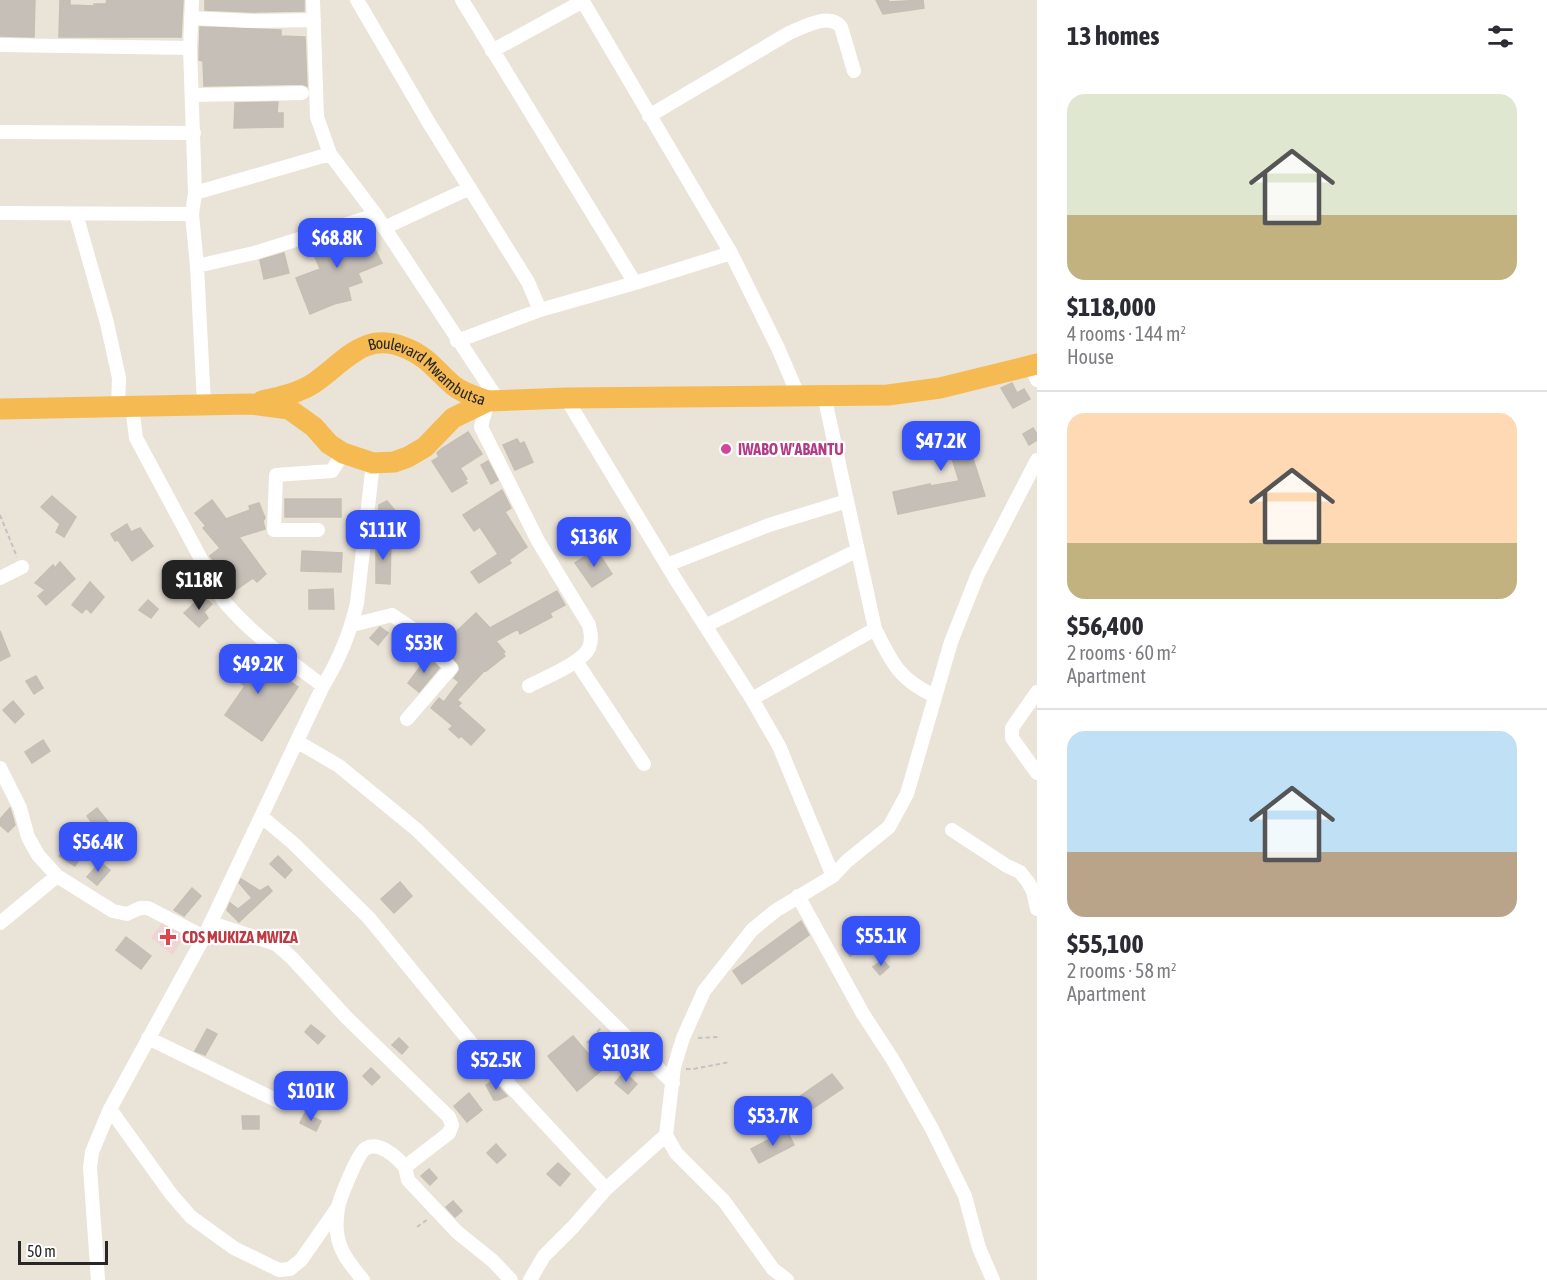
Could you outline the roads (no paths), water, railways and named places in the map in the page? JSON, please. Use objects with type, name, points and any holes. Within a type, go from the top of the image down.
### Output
[{"type":"highway","name":"Boulevard Mwambutsa","points":[[250,404],[304,388],[316,382],[352,352],[366,345],[380,343],[398,344],[417,353],[464,393],[493,401]]},
{"type":"highway","points":[[493,401],[888,395],[1035,370]]},
{"type":"highway","name":"Boulevard Mwambutsa","points":[[0,409],[204,404],[250,404],[289,409],[314,427],[329,444],[344,453],[373,463],[394,462],[408,458],[425,447],[453,418],[493,401]]},
{"type":"street","points":[[192,0],[190,48],[195,193],[192,214],[204,404]]},
{"type":"street","points":[[313,0],[316,117],[330,154],[376,215],[458,341],[493,401],[481,427],[538,541],[589,626],[592,638],[588,650],[576,661],[530,686]]},
{"type":"street","points":[[357,0],[429,123],[528,282],[540,310]]},
{"type":"street","points":[[462,0],[635,283]]},
{"type":"street","points":[[492,51],[582,1],[730,253],[800,397]]},
{"type":"street","points":[[191,18],[253,21],[314,20]]},
{"type":"street","points":[[649,116],[789,33],[815,23],[831,20],[836,21],[841,27],[854,71]]},
{"type":"street","points":[[0,45],[190,48]]},
{"type":"street","points":[[193,95],[302,93]]},
{"type":"street","points":[[0,132],[194,133]]},
{"type":"street","points":[[195,193],[330,154]]},
{"type":"street","points":[[384,228],[470,188]]},
{"type":"street","points":[[0,213],[192,214]]},
{"type":"street","points":[[76,214],[107,323],[125,406],[136,438],[223,600],[241,621],[266,643],[323,686]]},
{"type":"street","points":[[197,266],[254,253],[376,215]]},
{"type":"street","points":[[458,341],[540,310],[730,253]]},
{"type":"street","points":[[824,395],[875,629],[892,664],[916,688],[935,696]]},
{"type":"street","points":[[566,399],[779,746],[833,876]]},
{"type":"street","points":[[318,530],[274,530],[276,475],[332,471],[344,453]]},
{"type":"street","points":[[787,1280],[773,1269],[724,1201],[676,1153],[666,1135],[674,1067],[683,1038],[704,991],[752,930],[775,911],[833,876],[889,827],[899,811],[907,794],[951,642],[978,574],[1037,460]]},
{"type":"street","points":[[98,1280],[90,1168],[92,1152],[110,1110],[204,938],[323,686],[339,658],[352,625],[357,603],[373,463]]},
{"type":"street","points":[[667,565],[768,525],[847,501]]},
{"type":"street","points":[[705,626],[858,550]]},
{"type":"street","points":[[0,578],[22,567]]},
{"type":"street","points":[[352,625],[392,615],[416,632],[451,668],[407,719]]},
{"type":"street","points":[[752,699],[875,629]]},
{"type":"street","points":[[576,661],[644,764]]},
{"type":"street","points":[[1037,692],[1012,728],[1012,738],[1037,773]]},
{"type":"street","points":[[298,742],[339,766],[417,830],[673,1083]]},
{"type":"street","points":[[0,768],[20,808],[33,846],[57,876],[113,911],[127,914],[140,908],[148,908],[204,938]]},
{"type":"street","points":[[262,817],[293,843],[369,918],[476,1050],[606,1189]]},
{"type":"street","points":[[952,830],[1020,872],[1029,882],[1037,909]]},
{"type":"street","points":[[0,923],[57,876]]},
{"type":"street","points":[[798,896],[863,1014],[893,1060],[932,1129],[965,1196],[979,1248],[993,1280]]},
{"type":"street","points":[[211,923],[276,944],[292,958],[347,1018],[449,1117],[452,1125],[448,1133],[405,1167]]},
{"type":"street","points":[[148,1038],[280,1102]]},
{"type":"street","points":[[110,1110],[190,1217],[234,1248],[279,1270],[290,1269],[301,1260],[338,1207],[364,1150],[371,1147],[396,1156],[405,1167],[408,1179],[415,1187],[457,1232],[493,1261],[511,1280]]},
{"type":"street","points":[[530,1280],[544,1256],[606,1189],[666,1135]]},
{"type":"street","points":[[338,1207],[337,1231],[344,1258],[363,1280]]},
{"type":"place","name":"IWABO W'ABANTU","points":[[726,449]]},
{"type":"place","name":"CDS MUKIZA MWIZA","points":[[168,937]]}]
